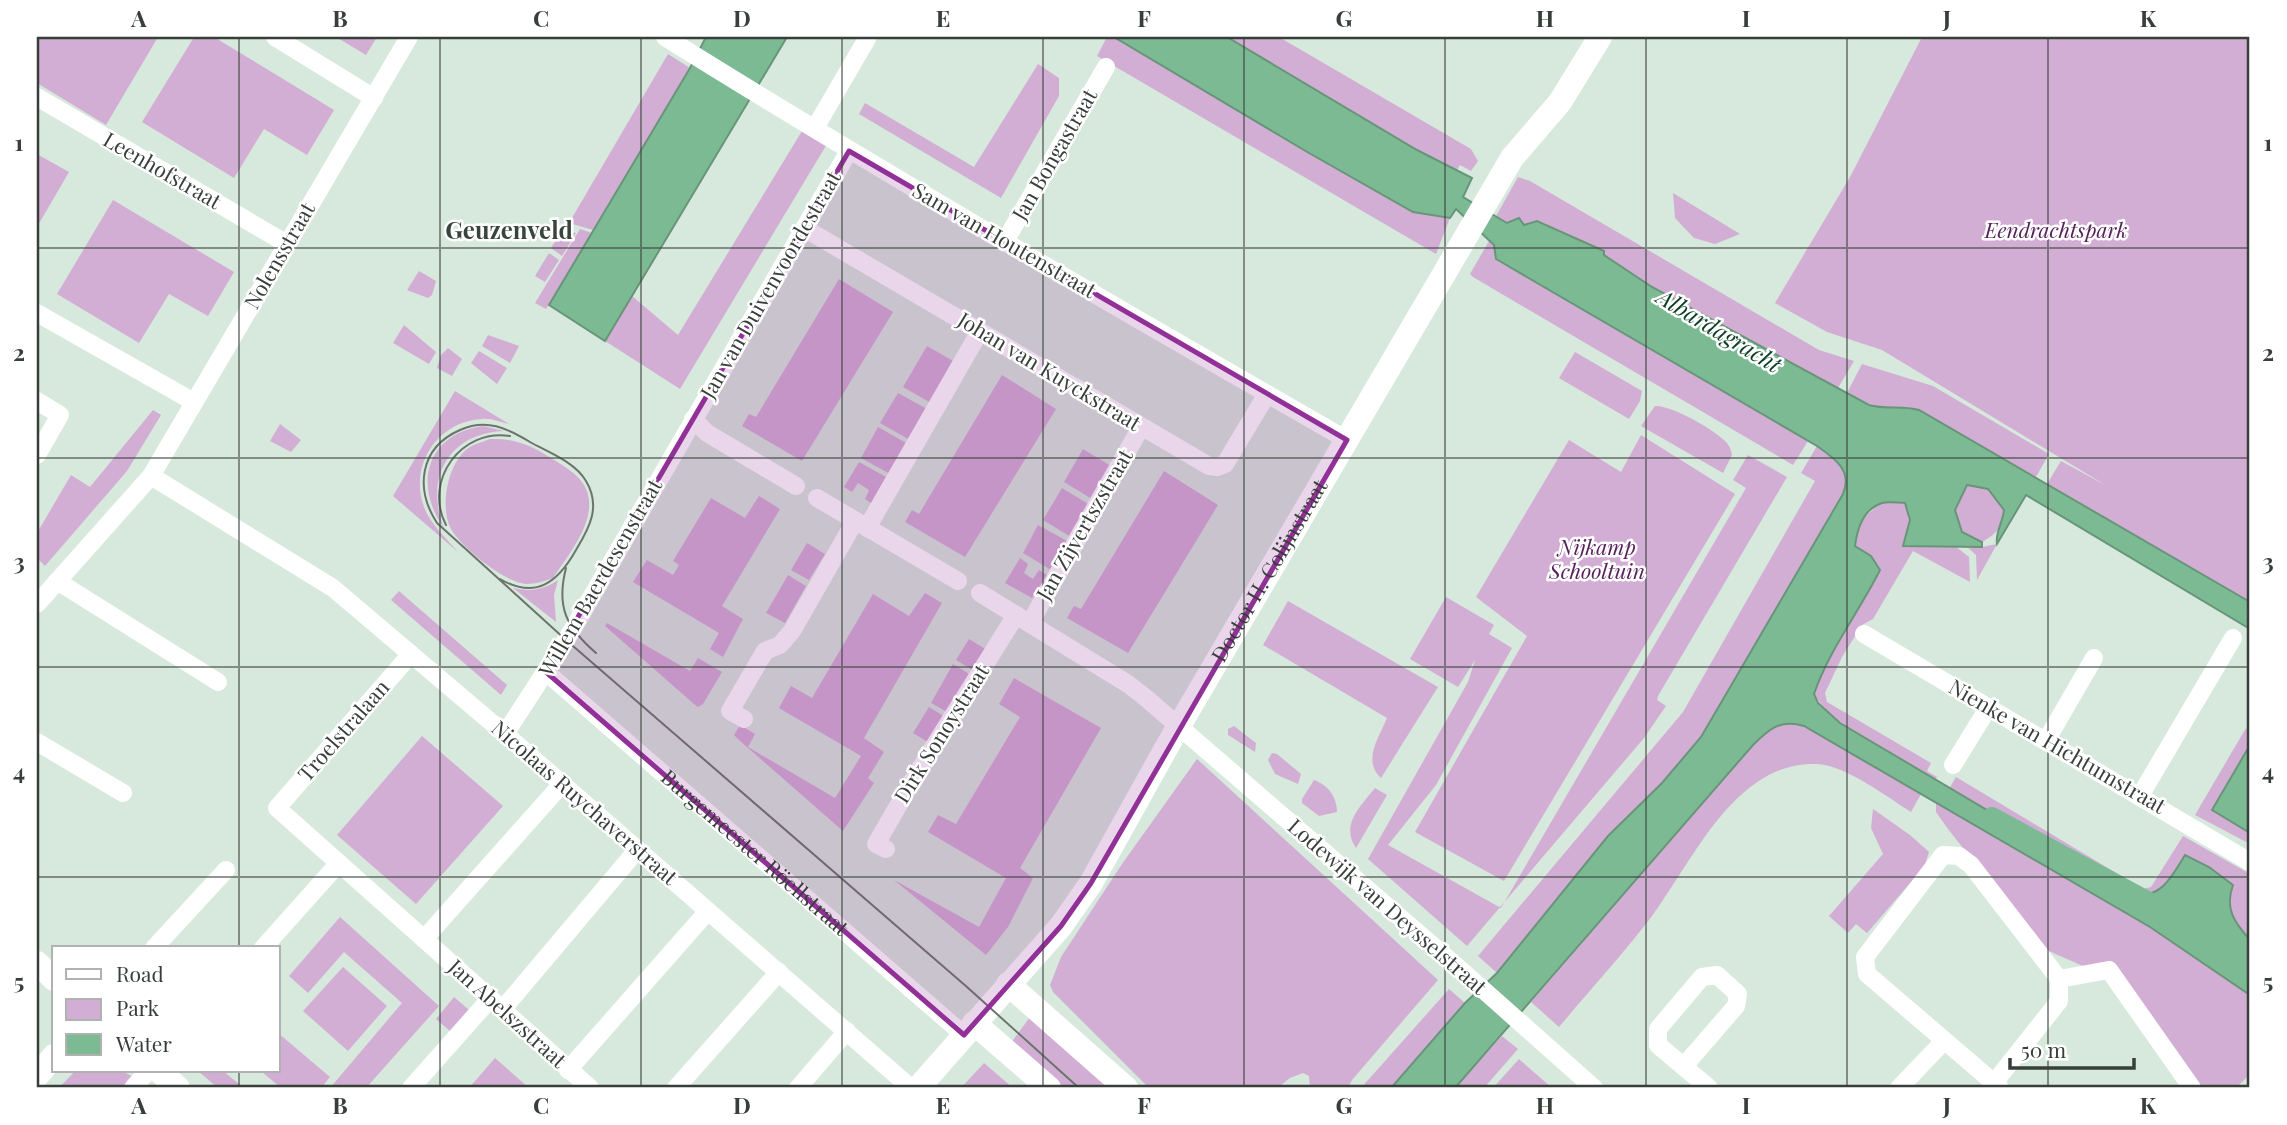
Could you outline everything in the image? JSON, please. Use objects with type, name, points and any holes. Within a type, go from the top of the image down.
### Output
[{"type":"street","points":[[275,37],[373,98]]},
{"type":"street","name":"Nolensstraat","points":[[38,600],[151,476],[409,37]]},
{"type":"street","name":"Sam van Houtenstraat","points":[[665,37],[1004,243],[1347,440]]},
{"type":"street","points":[[815,128],[868,37]]},
{"type":"street","name":"Doctor H. Colijnstraat","points":[[918,1088],[1077,904],[1512,158],[1560,102],[1600,37]]},
{"type":"street","name":"Jan Bongastraat","points":[[1004,243],[1106,67]]},
{"type":"street","name":"Leenhofstraat","points":[[37,97],[287,244]]},
{"type":"street","name":"Jan van Duivenvoordestraat","points":[[693,419],[849,151]]},
{"type":"street","name":"Johan van Kuyckstraat","points":[[804,228],[1209,466],[1225,464],[1267,394]]},
{"type":"street","points":[[37,313],[194,402]]},
{"type":"street","points":[[744,719],[730,711],[765,651],[780,645],[792,631],[980,331]]},
{"type":"street","points":[[37,401],[60,415],[37,455]]},
{"type":"street","points":[[693,419],[707,433],[796,486]]},
{"type":"street","name":"Willem Baerdesenstraat","points":[[505,734],[579,620],[693,419]]},
{"type":"street","name":"Jan Zijvertszstraat","points":[[1023,619],[1141,427]]},
{"type":"street","name":"Nicolaas Ruychaverstraat","points":[[151,476],[333,588],[505,734],[911,1088]]},
{"type":"street","points":[[817,498],[958,581]]},
{"type":"street","points":[[57,581],[218,682]]},
{"type":"street","points":[[979,593],[1128,684],[1178,728]]},
{"type":"street","name":"Dirk Sonoystraat","points":[[886,849],[876,844],[913,780],[1023,619]]},
{"type":"street","name":"Nienke van Hichtumstraat","points":[[1864,634],[2250,862]]},
{"type":"street","points":[[2140,796],[2233,638]]},
{"type":"street","name":"Troelstralaan","points":[[339,863],[277,808],[411,654]]},
{"type":"street","points":[[2046,741],[2094,658]]},
{"type":"street","name":"Burgemeester Röellstraat","points":[[546,672],[969,1029],[1049,1088]]},
{"type":"street","points":[[1953,765],[1988,708]]},
{"type":"street","name":"Lodewijk van Deysselstraat","points":[[1178,728],[1594,1088]]},
{"type":"street","points":[[37,742],[123,793]]},
{"type":"street","points":[[424,939],[562,784]]},
{"type":"street","points":[[411,1088],[496,1004],[637,850]]},
{"type":"street","points":[[1944,855],[1959,856],[1970,865],[2059,979],[2059,1001],[1997,1086],[1867,974],[1865,957],[1944,855]]},
{"type":"street","points":[[265,946],[339,863]]},
{"type":"street","name":"Jan Abelszstraat","points":[[339,863],[590,1088]]},
{"type":"street","points":[[156,946],[226,870]]},
{"type":"street","points":[[568,1070],[708,911]]},
{"type":"street","points":[[2059,979],[2109,970],[2192,1088]]},
{"type":"street","points":[[676,1088],[779,972]]},
{"type":"street","points":[[1684,1066],[1737,1006],[1738,994],[1717,975],[1702,977],[1658,1029],[1658,1045],[1709,1088]]},
{"type":"street","points":[[1008,984],[1126,1088]]},
{"type":"street","points":[[798,1088],[847,1031]]},
{"type":"street","points":[[1899,1088],[1944,1041]]},
{"type":"street","points":[[37,1076],[52,1058]]},
{"type":"street","points":[[133,1088],[147,1072]]},
{"type":"street","points":[[160,1072],[178,1088]]},
{"type":"highlighted area","points":[[849,151],[1347,440],[1091,883],[1061,926],[964,1035],[546,672]]},
{"type":"green space","points":[[37,37],[158,37],[106,125],[37,83]]},
{"type":"green space","points":[[194,37],[214,37],[334,110],[307,155],[264,129],[234,178],[142,122]]},
{"type":"green space","points":[[336,37],[377,37],[366,55]]},
{"type":"green space","points":[[1107,37],[1114,37],[1413,212],[1450,218],[1436,254],[1097,56]]},
{"type":"green space","points":[[1227,37],[1279,37],[1471,149],[1478,161],[1471,171],[1460,165],[1457,170],[1417,150]]},
{"type":"green space","name":"Eendrachtspark","points":[[1922,37],[2250,37],[2250,602],[2047,484],[2061,461],[2107,486],[1882,350],[1827,332],[1775,303],[1850,177]]},
{"type":"green space","points":[[668,54],[690,68],[593,230],[569,223]]},
{"type":"green space","points":[[1038,64],[1059,78],[1059,96],[1001,198],[859,114],[865,103],[974,167]]},
{"type":"green space","points":[[802,131],[827,144],[680,389],[605,341],[632,296],[678,335]]},
{"type":"green space","points":[[37,154],[69,172],[37,227]]},
{"type":"green space","points":[[1518,177],[1530,181],[1819,350],[1854,361],[1838,388],[1652,287],[1604,255],[1524,225],[1495,218]]},
{"type":"green space","points":[[1673,193],[1740,234],[1715,244],[1694,238],[1675,218]]},
{"type":"green space","points":[[113,200],[234,272],[208,316],[169,294],[139,343],[57,294]]},
{"type":"green space","points":[[580,229],[592,233],[546,309],[535,303]]},
{"type":"green space","points":[[562,230],[576,233],[562,256],[551,248]]},
{"type":"green space","points":[[1489,241],[1495,245],[1496,260],[1808,441],[1793,465],[1473,277],[1470,274]]},
{"type":"green space","points":[[549,253],[559,260],[545,282],[535,276]]},
{"type":"green space","points":[[419,271],[436,281],[432,295],[428,298],[407,290]]},
{"type":"green space","points":[[839,279],[893,312],[802,461],[742,426],[749,414],[756,417]]},
{"type":"green space","points":[[404,325],[436,352],[429,364],[393,343]]},
{"type":"green space","points":[[488,335],[519,346],[510,363],[482,346]]},
{"type":"green space","points":[[927,346],[955,362],[931,403],[903,387]]},
{"type":"green space","points":[[448,348],[462,359],[452,376],[437,368],[441,355]]},
{"type":"green space","points":[[479,351],[507,368],[497,384],[471,363]]},
{"type":"green space","points":[[1575,352],[1642,391],[1640,401],[1629,419],[1559,378]]},
{"type":"green space","points":[[1862,364],[1933,386],[2049,454],[2036,477],[1919,410],[1878,408],[1847,393]]},
{"type":"green space","points":[[1002,375],[1056,409],[965,557],[905,522],[912,510],[919,514]]},
{"type":"green space","points":[[455,391],[509,424],[485,419],[453,427],[441,436],[425,460],[420,489],[425,511],[458,552],[393,496]]},
{"type":"green space","points":[[898,393],[927,409],[910,440],[880,423]]},
{"type":"green space","points":[[1655,406],[1671,409],[1692,419],[1725,441],[1732,455],[1723,473],[1641,426]]},
{"type":"green space","points":[[153,410],[161,415],[127,471],[45,566],[37,558],[37,533],[71,475],[90,487]]},
{"type":"green space","points":[[280,424],[301,440],[291,452],[270,441]]},
{"type":"green space","points":[[483,426],[504,431],[469,440],[456,449],[440,476],[437,492],[444,528],[434,512],[429,495],[430,464],[437,450],[448,439]]},
{"type":"green space","points":[[878,427],[908,444],[890,474],[861,458]]},
{"type":"green space","name":"Nijkamp Schooltuin","points":[[1641,435],[1735,494],[1504,881],[1415,832],[1527,636],[1476,597],[1569,440],[1621,472]]},
{"type":"green space","points":[[490,439],[515,441],[536,449],[569,470],[584,485],[589,509],[586,521],[575,546],[553,578],[527,584],[507,578],[472,553],[450,527],[446,497],[454,465],[468,448]]},
{"type":"green space","points":[[1817,446],[1843,469],[1845,489],[1701,737],[1662,783],[1608,836],[1497,973],[1478,956],[1683,712],[1815,481],[1801,473]]},
{"type":"green space","points":[[1083,449],[1111,466],[1092,499],[1064,482]]},
{"type":"green space","points":[[1748,455],[1787,477],[1658,696],[1657,700],[1666,706],[1644,738],[1505,902],[1746,488],[1733,480]]},
{"type":"green space","points":[[859,462],[886,477],[871,503],[865,499],[869,490],[858,483],[852,492],[844,487]]},
{"type":"green space","points":[[1164,471],[1218,505],[1128,653],[1067,618],[1074,606],[1081,609]]},
{"type":"green space","points":[[1967,484],[1988,489],[2004,510],[1998,529],[1982,542],[1962,532],[1955,510]]},
{"type":"green space","points":[[1062,488],[1090,505],[1071,537],[1043,520]]},
{"type":"green space","points":[[759,496],[780,509],[722,606],[743,619],[723,657],[710,649],[719,633],[633,582],[647,560],[673,575],[679,565],[673,561],[711,498],[745,518]]},
{"type":"green space","points":[[1882,503],[1906,503],[1910,520],[1903,546],[1955,546],[1969,557],[1970,582],[1913,551],[1873,619],[1862,625],[1842,657],[1825,693],[1827,702],[1931,763],[1927,771],[1937,777],[1935,781],[1851,730],[1835,718],[1814,694],[1828,662],[1880,570],[1871,556],[1855,547],[1862,521]]},
{"type":"green space","points":[[1038,525],[1067,541],[1051,570],[1023,553]]},
{"type":"green space","points":[[807,543],[825,554],[809,580],[791,570]]},
{"type":"green space","points":[[1997,544],[1977,580],[1976,555],[1966,546]]},
{"type":"green space","points":[[1020,558],[1028,564],[1024,573],[1033,579],[1039,570],[1047,575],[1032,598],[1005,583]]},
{"type":"green space","points":[[788,575],[806,586],[785,623],[766,613]]},
{"type":"green space","points":[[558,580],[554,595],[556,622],[513,588],[537,589]]},
{"type":"green space","points":[[399,591],[507,685],[501,695],[391,600]]},
{"type":"green space","points":[[925,593],[942,603],[864,738],[884,752],[868,778],[874,783],[843,831],[734,735],[740,725],[755,734],[748,747],[835,798],[861,756],[779,708],[791,686],[812,698],[873,594],[909,616]]},
{"type":"green space","points":[[1446,597],[1494,625],[1489,634],[1512,648],[1436,785],[1388,845],[1500,907],[1467,946],[1368,859],[1468,682],[1475,660],[1458,687],[1410,659]]},
{"type":"green space","points":[[1288,601],[1438,687],[1381,778],[1375,771],[1372,756],[1387,718],[1263,645]]},
{"type":"green space","points":[[607,623],[690,671],[698,658],[722,672],[703,704],[698,707],[694,704],[605,626]]},
{"type":"green space","points":[[969,639],[987,650],[974,671],[956,660]]},
{"type":"green space","points":[[953,664],[971,675],[949,713],[931,703]]},
{"type":"green space","points":[[1014,678],[1101,728],[1020,868],[1033,878],[1008,927],[986,955],[894,880],[979,927],[1006,878],[928,832],[938,815],[956,824],[1020,717],[999,704]]},
{"type":"green space","points":[[929,707],[947,718],[931,744],[913,733]]},
{"type":"green space","points":[[1784,722],[1804,726],[1921,794],[1911,812],[1866,783],[1828,766],[1817,764],[1788,767],[1762,779],[1740,796],[1719,818],[1652,916],[1559,1027],[1531,1002],[1753,745],[1770,728]]},
{"type":"green space","points":[[1234,726],[1256,743],[1255,752],[1228,735],[1228,729]]},
{"type":"green space","points":[[2246,728],[2250,735],[2250,745],[2212,810],[2250,833],[2250,844],[2195,815]]},
{"type":"green space","points":[[422,736],[503,806],[416,904],[337,835]]},
{"type":"green space","points":[[1272,753],[1277,754],[1301,774],[1298,784],[1275,774],[1268,760]]},
{"type":"green space","points":[[1197,759],[1438,980],[1348,1088],[1310,1088],[1309,1076],[1303,1073],[1290,1078],[1277,1088],[1149,1088],[1053,992],[1050,985],[1061,957],[1122,864]]},
{"type":"green space","points":[[1956,777],[2143,889],[2151,887],[2183,836],[2250,874],[2250,940],[2232,915],[2230,894],[2233,885],[2209,867],[2185,855],[2169,879],[2157,891],[2140,895],[2129,894],[1949,789]]},
{"type":"green space","points":[[1314,780],[1331,792],[1337,812],[1319,816],[1302,803]]},
{"type":"green space","points":[[1375,788],[1387,795],[1356,848],[1350,831],[1351,823]]},
{"type":"green space","points":[[1936,803],[2150,927],[2250,995],[2250,1074],[2236,1088],[2186,1088],[2101,974],[2042,948],[1948,829],[1936,812]]},
{"type":"green space","points":[[1873,809],[1929,852],[1924,867],[1867,933],[1856,924],[1848,933],[1829,916],[1883,854],[1871,828]]},
{"type":"green space","points":[[340,917],[439,1006],[366,1088],[330,1088],[402,1003],[344,952],[308,993],[289,976]]},
{"type":"green space","points":[[343,967],[387,1006],[348,1051],[303,1011]]},
{"type":"green space","points":[[1449,989],[1465,1003],[1391,1088],[1361,1088]]},
{"type":"green space","points":[[454,997],[469,1010],[450,1031],[436,1019]]},
{"type":"green space","points":[[1035,1010],[1123,1088],[1063,1088],[1011,1043]]},
{"type":"green space","points":[[280,1035],[330,1077],[321,1088],[281,1088],[262,1072],[280,1072]]},
{"type":"green space","points":[[1502,1036],[1518,1049],[1484,1088],[1455,1088]]},
{"type":"green space","points":[[495,1058],[529,1088],[469,1088]]},
{"type":"green space","points":[[1519,1059],[1552,1088],[1493,1088]]},
{"type":"green space","points":[[984,1063],[1013,1088],[961,1088]]},
{"type":"green space","points":[[74,1072],[124,1072],[133,1077],[123,1088],[59,1088]]},
{"type":"green space","points":[[199,1072],[224,1072],[244,1088],[218,1088]]},
{"type":"water","points":[[706,37],[787,37],[605,341],[549,305]]},
{"type":"water","name":"Albardagracht","points":[[1114,37],[1227,37],[1417,150],[1472,178],[1463,197],[1507,223],[1519,218],[1524,225],[1537,221],[1604,251],[1604,255],[1652,287],[1869,405],[1919,410],[2250,602],[2250,629],[2026,495],[1997,544],[2004,510],[1988,489],[1967,485],[1955,510],[1962,532],[1982,542],[1982,547],[1903,546],[1910,520],[1905,503],[1882,503],[1866,515],[1859,527],[1855,546],[1871,556],[1880,570],[1828,662],[1814,694],[1818,703],[1840,723],[2129,894],[2140,895],[2157,891],[2169,879],[2185,855],[2209,867],[2233,885],[2230,901],[2232,915],[2250,940],[2250,995],[2150,927],[1804,726],[1788,724],[1770,730],[1753,745],[1455,1088],[1391,1088],[1465,1003],[1497,973],[1608,836],[1662,783],[1701,737],[1843,494],[1846,478],[1840,466],[1817,446],[1496,259],[1494,245],[1456,209],[1450,218],[1413,212]]},
{"type":"water","points":[[2250,745],[2250,833],[2212,810]]},
{"type":"waterway","points":[[1992,816],[2162,908]]},
{"type":"tram line","points":[[500,579],[525,588],[545,584],[554,579],[586,533],[592,516],[593,499],[581,474],[553,454],[505,429],[488,425],[470,426],[446,438],[429,458],[424,483],[430,510],[437,523],[566,640],[967,987],[1079,1088]]},
{"type":"tram line","points":[[446,525],[440,508],[439,491],[443,475],[451,461],[462,449],[476,440],[492,436],[510,436]]},
{"type":"tram line","points":[[566,568],[562,594],[566,615],[577,634],[596,653]]},
{"type":"district","name":"Geuzenveld","points":[[509,231]]}]
